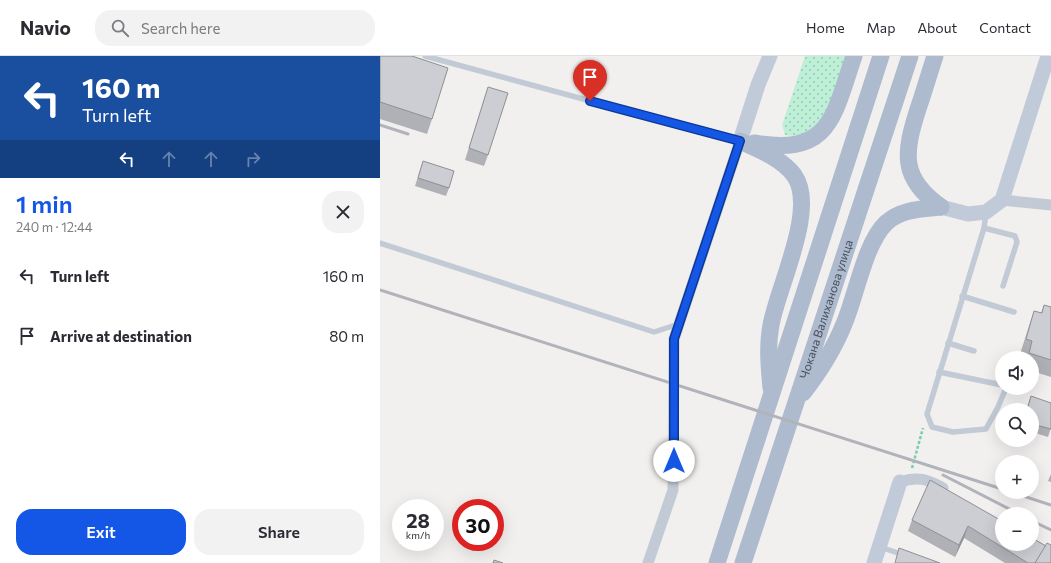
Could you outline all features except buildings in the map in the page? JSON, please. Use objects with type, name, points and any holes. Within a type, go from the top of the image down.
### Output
[{"type":"main road","points":[[740,141],[786,146],[803,144],[818,135],[832,119],[854,56]]},
{"type":"main road","name":"Чокана Валиханова улица","points":[[717,563],[881,56]]},
{"type":"main road","name":"Чокана Валиханова улица","points":[[743,563],[910,56]]},
{"type":"main road","points":[[935,56],[910,137],[907,154],[910,171],[917,185],[926,197],[941,207]]},
{"type":"main road","points":[[740,141],[780,161],[794,175],[801,190],[802,211],[798,232],[777,297],[771,325],[768,354],[772,396]]},
{"type":"main road","points":[[795,404],[818,374],[833,349],[878,231],[886,222],[909,210],[941,207]]},
{"type":"street","points":[[648,563],[673,490],[674,339],[758,85],[770,56]]},
{"type":"street","points":[[941,207],[968,214],[986,212],[1002,200],[1048,56]]},
{"type":"street","points":[[1002,200],[1051,205]]},
{"type":"street","points":[[874,563],[904,480],[913,478],[933,482],[952,493]]},
{"type":"lane","points":[[425,56],[740,141]]},
{"type":"lane","points":[[986,212],[984,228],[926,414],[932,427],[953,432],[986,429],[1003,395]]},
{"type":"lane","points":[[984,228],[1015,236],[1017,242],[1003,286]]},
{"type":"lane","points":[[380,243],[654,332],[679,324]]},
{"type":"lane","points":[[962,296],[1014,312]]},
{"type":"lane","points":[[948,344],[974,351]]},
{"type":"lane","points":[[939,372],[995,384]]},
{"type":"lane","points":[[880,547],[912,558]]},
{"type":"path","points":[[904,480],[926,414]]},
{"type":"green space","points":[[805,56],[847,56],[831,105],[822,122],[817,128],[806,134],[797,136],[785,135],[782,125]]},
{"type":"railway","points":[[380,125],[408,134]]},
{"type":"railway","points":[[380,290],[995,487]]},
{"type":"railway","points":[[943,475],[1005,507]]},
{"type":"railway","points":[[1033,499],[1051,505]]},
{"type":"railway","points":[[1039,524],[1051,530]]},
{"type":"route","points":[[590,101],[740,141],[674,339],[674,461]]}]
